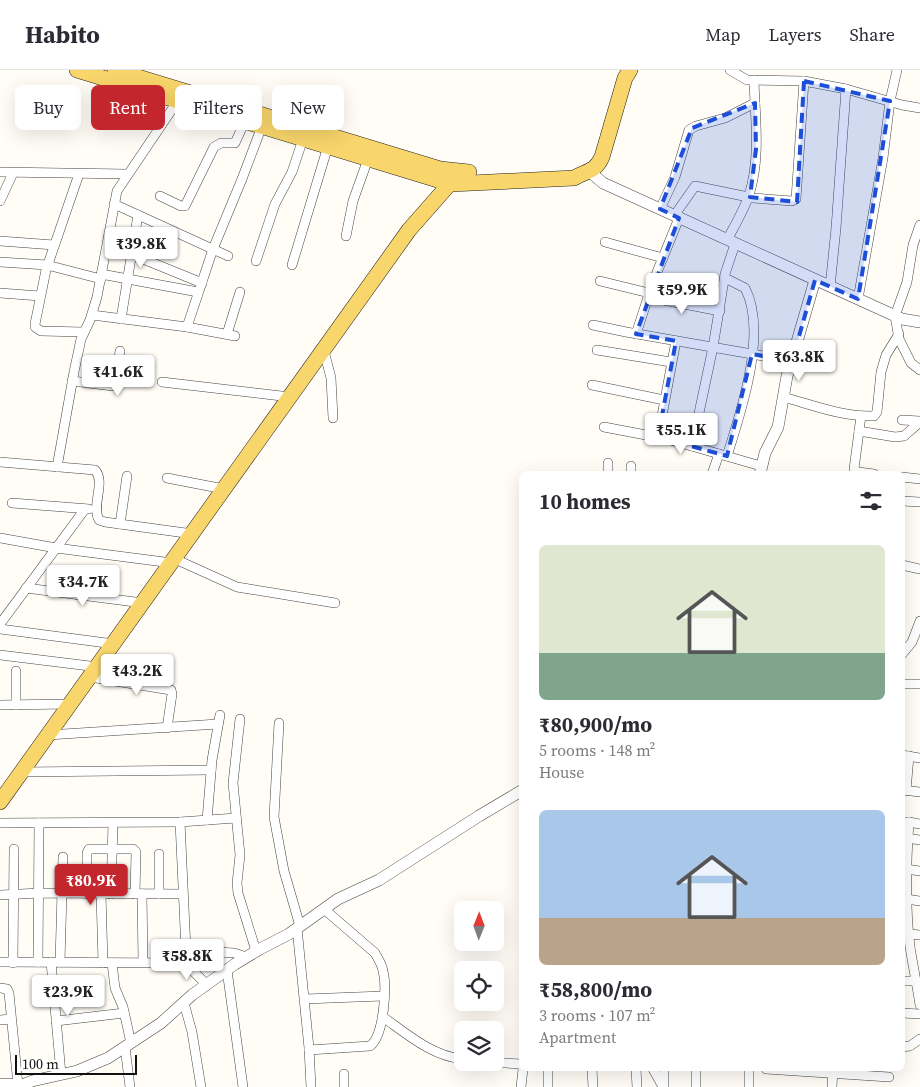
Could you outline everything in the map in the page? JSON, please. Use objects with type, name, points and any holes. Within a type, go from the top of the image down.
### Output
[{"type":"main road","points":[[77,70],[175,95]]},
{"type":"main road","points":[[115,70],[175,94]]},
{"type":"main road","points":[[262,126],[368,159],[455,178],[574,178],[597,166],[602,156],[625,78],[630,70]]},
{"type":"main road","points":[[262,121],[437,174]]},
{"type":"main road","points":[[428,208],[437,174]]},
{"type":"main road","points":[[0,802],[409,230],[455,178]]},
{"type":"street","points":[[730,70],[747,80],[804,81],[846,89],[920,108]]},
{"type":"street","points":[[858,299],[883,158],[890,101],[898,70]]},
{"type":"street","points":[[692,446],[713,347],[731,242],[749,197],[756,154],[754,80]]},
{"type":"street","points":[[636,334],[676,217],[695,186],[749,197],[792,202],[796,200],[804,81]]},
{"type":"street","points":[[830,287],[846,89]]},
{"type":"street","points":[[660,209],[675,177],[689,130],[696,126],[725,118],[755,103]]},
{"type":"street","points":[[57,467],[81,339],[92,315],[119,186],[175,104]]},
{"type":"street","points":[[160,196],[185,206],[214,147],[220,143],[235,142],[241,130]]},
{"type":"street","points":[[187,327],[213,249],[260,130]]},
{"type":"street","points":[[256,261],[275,204],[292,172],[303,139]]},
{"type":"street","points":[[292,265],[328,146]]},
{"type":"street","points":[[346,236],[353,201],[368,159]]},
{"type":"street","points":[[0,172],[128,174]]},
{"type":"street","points":[[586,172],[603,183],[830,287],[902,319],[920,322]]},
{"type":"street","points":[[0,201],[13,173]]},
{"type":"street","points":[[79,174],[47,265],[35,324],[38,330],[84,332]]},
{"type":"street","points":[[114,204],[228,256]]},
{"type":"street","points":[[121,319],[126,279],[138,215]]},
{"type":"street","points":[[920,225],[907,282],[895,316],[899,334],[911,363],[920,370]]},
{"type":"street","points":[[0,241],[54,245]]},
{"type":"street","points":[[605,242],[663,258]]},
{"type":"street","points":[[131,254],[202,283]]},
{"type":"street","points":[[0,262],[47,265],[101,277],[126,279],[198,292]]},
{"type":"street","points":[[714,471],[739,420],[752,354],[754,321],[743,287],[725,278]]},
{"type":"street","points":[[604,426],[692,446],[723,455],[761,470],[765,453],[778,427],[792,361],[815,280]]},
{"type":"street","points":[[600,281],[649,295],[720,310]]},
{"type":"street","points":[[92,315],[187,327],[231,335],[240,292]]},
{"type":"street","points":[[0,293],[40,296]]},
{"type":"street","points":[[593,325],[792,361]]},
{"type":"street","points":[[783,397],[844,415],[874,416],[878,412],[882,372],[886,355],[899,334]]},
{"type":"street","points":[[658,437],[676,341]]},
{"type":"street","points":[[597,350],[671,362]]},
{"type":"street","points":[[72,381],[113,386],[116,380],[120,351]]},
{"type":"street","points":[[324,351],[331,378],[333,418]]},
{"type":"street","points":[[162,382],[290,397]]},
{"type":"street","points":[[592,385],[664,400]]},
{"type":"street","points":[[856,471],[854,470],[861,416]]},
{"type":"street","points":[[902,420],[920,421]]},
{"type":"street","points":[[859,431],[895,437],[904,436],[920,421]]},
{"type":"street","points":[[0,462],[97,472],[99,478],[96,510],[99,520],[193,534]]},
{"type":"street","points":[[608,463],[608,471]]},
{"type":"street","points":[[120,524],[127,476]]},
{"type":"street","points":[[905,477],[920,479]]},
{"type":"street","points":[[167,478],[224,489]]},
{"type":"street","points":[[905,503],[920,502]]},
{"type":"street","points":[[12,503],[96,510]]},
{"type":"street","points":[[0,624],[85,509]]},
{"type":"street","points":[[0,538],[56,548],[174,561],[237,587],[335,603]]},
{"type":"street","points":[[905,566],[920,569]]},
{"type":"street","points":[[26,588],[143,603]]},
{"type":"street","points":[[905,651],[910,646],[919,625]]},
{"type":"street","points":[[0,628],[114,644]]},
{"type":"street","points":[[0,654],[94,672],[171,690],[167,728]]},
{"type":"street","points":[[16,671],[16,705]]},
{"type":"street","points":[[905,684],[920,684]]},
{"type":"street","points":[[0,705],[71,704]]},
{"type":"street","points":[[240,719],[233,783],[240,856],[237,871],[238,893],[256,951]]},
{"type":"street","points":[[48,735],[167,728],[219,720],[207,820]]},
{"type":"street","points":[[279,723],[274,817],[284,871],[299,927],[309,1050],[310,1087]]},
{"type":"street","points":[[905,773],[906,755],[920,758]]},
{"type":"street","points":[[21,772],[212,770]]},
{"type":"street","points":[[905,791],[920,792]]},
{"type":"street","points":[[0,1084],[18,1085],[77,1070],[108,1058],[160,1023],[192,995],[256,951],[299,927],[338,899],[379,880],[519,792]]},
{"type":"street","points":[[0,822],[180,822],[236,818]]},
{"type":"street","points":[[111,894],[113,822]]},
{"type":"street","points":[[180,822],[186,950],[183,961]]},
{"type":"street","points":[[905,847],[907,838],[906,822],[920,824]]},
{"type":"street","points":[[38,962],[40,823]]},
{"type":"street","points":[[907,838],[920,840]]},
{"type":"street","points":[[13,963],[14,849]]},
{"type":"street","points":[[87,894],[88,851],[93,849],[135,850],[143,962]]},
{"type":"street","points":[[159,854],[159,894]]},
{"type":"street","points":[[61,1074],[56,1021],[55,962],[62,894],[63,857]]},
{"type":"street","points":[[905,860],[905,877]]},
{"type":"street","points":[[906,869],[920,871]]},
{"type":"street","points":[[905,892],[905,916],[909,934],[906,948],[916,982],[920,1005]]},
{"type":"street","points":[[0,895],[14,896],[40,893],[183,894]]},
{"type":"street","points":[[101,894],[107,962],[124,1014],[130,1087]]},
{"type":"street","points":[[906,899],[920,901]]},
{"type":"street","points":[[309,1050],[370,1046],[379,1034],[383,1017],[384,971],[381,962],[375,953],[324,909]]},
{"type":"street","points":[[909,934],[920,935]]},
{"type":"street","points":[[186,950],[234,953],[241,955],[244,959]]},
{"type":"street","points":[[0,962],[180,963],[183,961]]},
{"type":"street","points":[[183,961],[207,985]]},
{"type":"street","points":[[227,970],[242,1087]]},
{"type":"street","points":[[905,981],[916,982]]},
{"type":"street","points":[[0,988],[9,990],[18,1085]]},
{"type":"street","points":[[304,999],[384,996]]},
{"type":"street","points":[[184,1003],[192,1032],[201,1087]]},
{"type":"street","points":[[905,1013],[920,1014]]},
{"type":"street","points":[[56,1021],[124,1014]]},
{"type":"street","points":[[383,1017],[430,1049],[454,1057]]},
{"type":"street","points":[[0,1020],[12,1019]]},
{"type":"street","points":[[905,1047],[910,1046],[920,1039]]},
{"type":"street","points":[[504,1063],[519,1064]]},
{"type":"street","points":[[521,1087],[523,1071]]},
{"type":"street","points":[[548,1071],[548,1087]]},
{"type":"street","points":[[592,1071],[593,1087]]},
{"type":"street","points":[[636,1071],[637,1087]]},
{"type":"street","points":[[653,1071],[664,1087]]},
{"type":"street","points":[[664,1071],[664,1087]]},
{"type":"street","points":[[696,1071],[696,1087]]},
{"type":"street","points":[[749,1071],[749,1087]]},
{"type":"street","points":[[832,1087],[833,1071],[889,1077]]},
{"type":"street","points":[[344,1074],[344,1087]]},
{"type":"highlighted area","points":[[804,81],[890,101],[858,299],[815,280],[792,361],[752,354],[727,456],[658,437],[676,341],[636,334],[679,218],[660,209],[692,128],[755,103],[756,149],[750,197],[797,202]]}]
